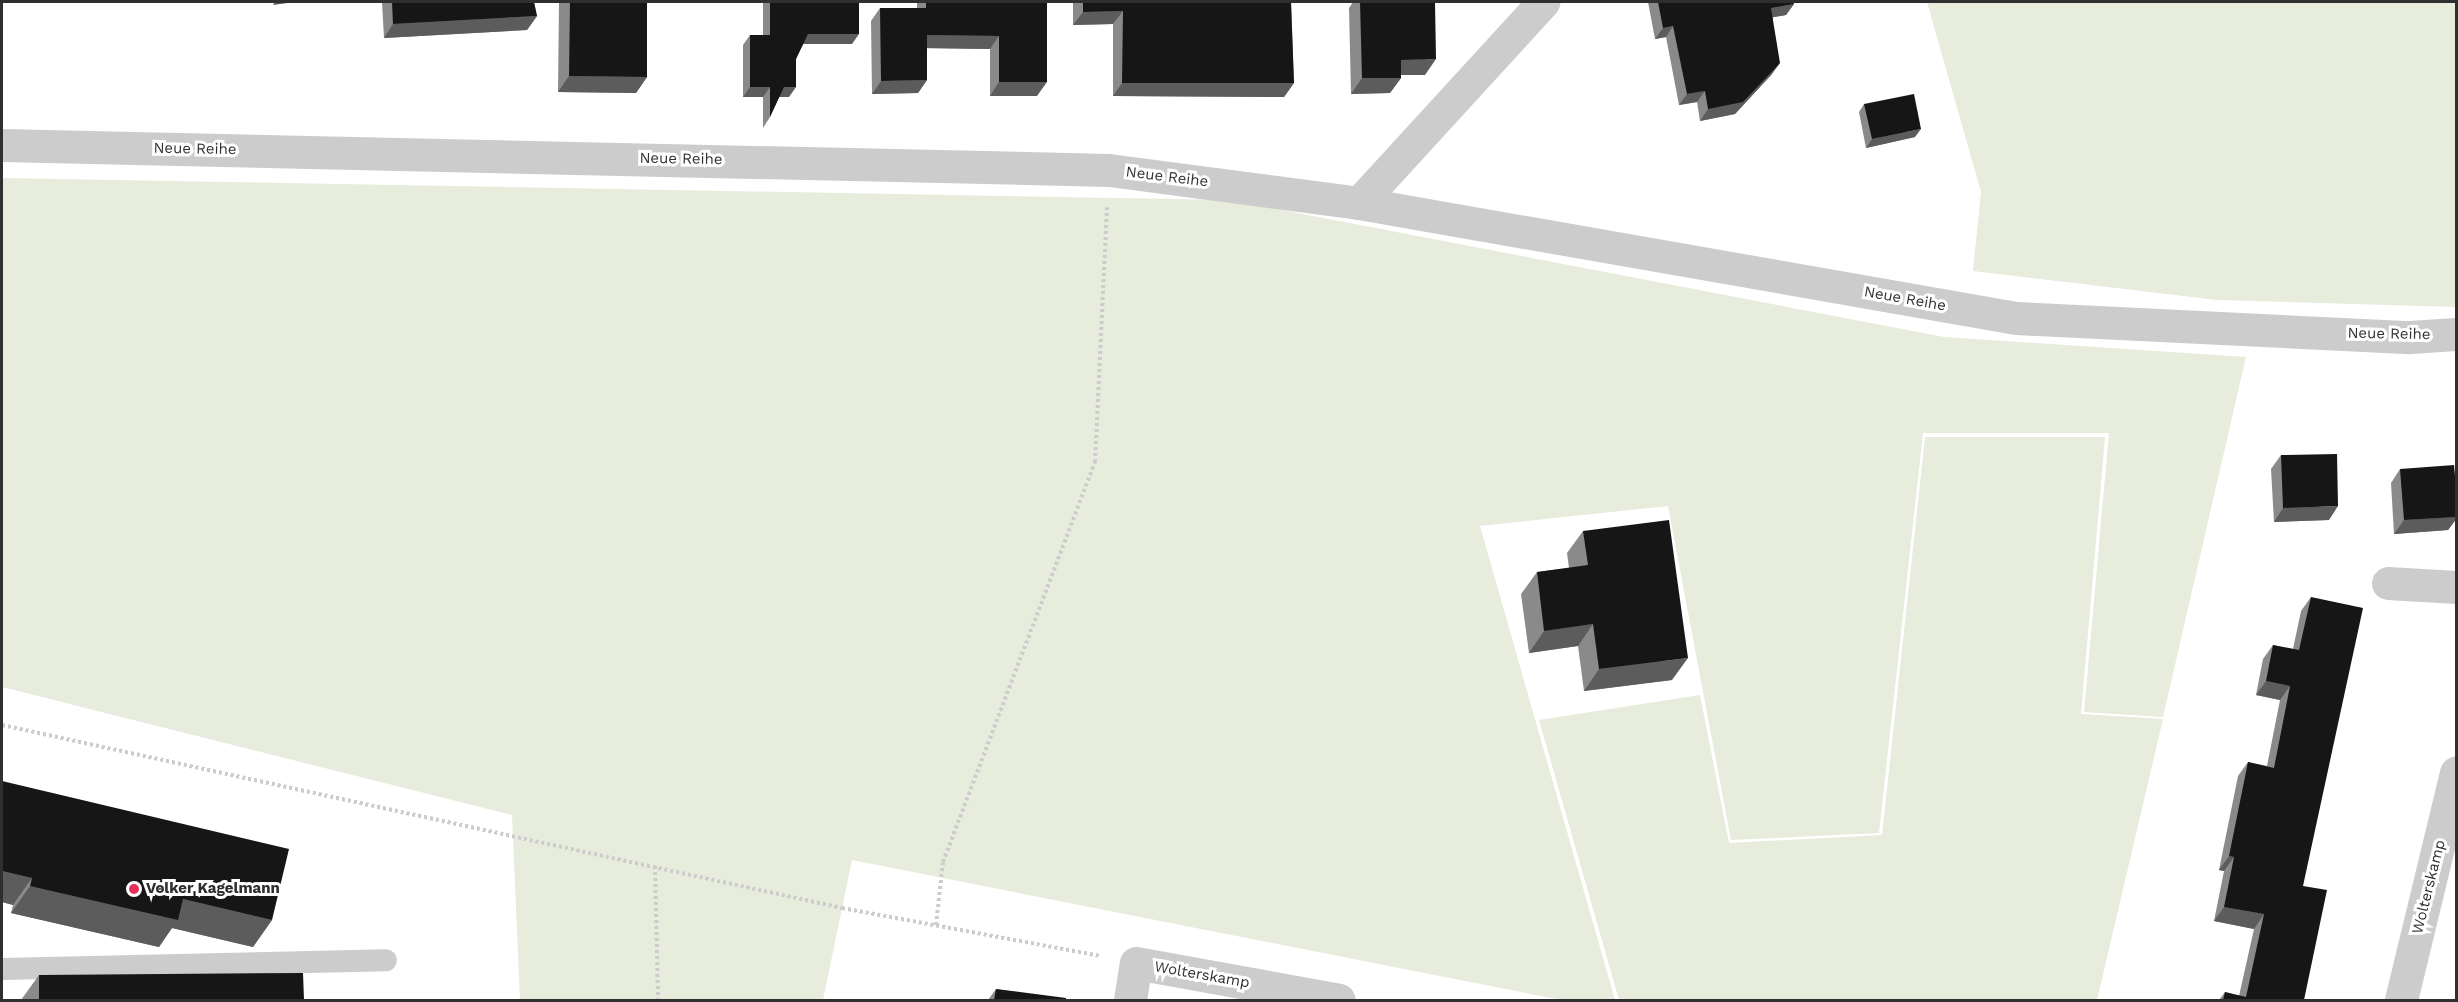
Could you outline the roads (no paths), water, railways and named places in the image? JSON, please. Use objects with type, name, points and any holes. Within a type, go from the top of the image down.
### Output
[{"type":"street","points":[[1359,202],[1543,2]]},
{"type":"street","name":"Neue Reihe","points":[[2,145],[1109,170],[1359,202],[2016,318],[2410,337],[2457,334]]},
{"type":"street","points":[[2388,583],[2457,587]]},
{"type":"street","name":"Wolterskamp","points":[[2401,1000],[2457,773]]},
{"type":"street","name":"Wolterskamp","points":[[1130,1000],[1136,963],[1339,1000]]},
{"type":"lane","points":[[2,969],[386,960]]},
{"type":"place","name":"Volker Kagelmann","points":[[134,889]]}]
